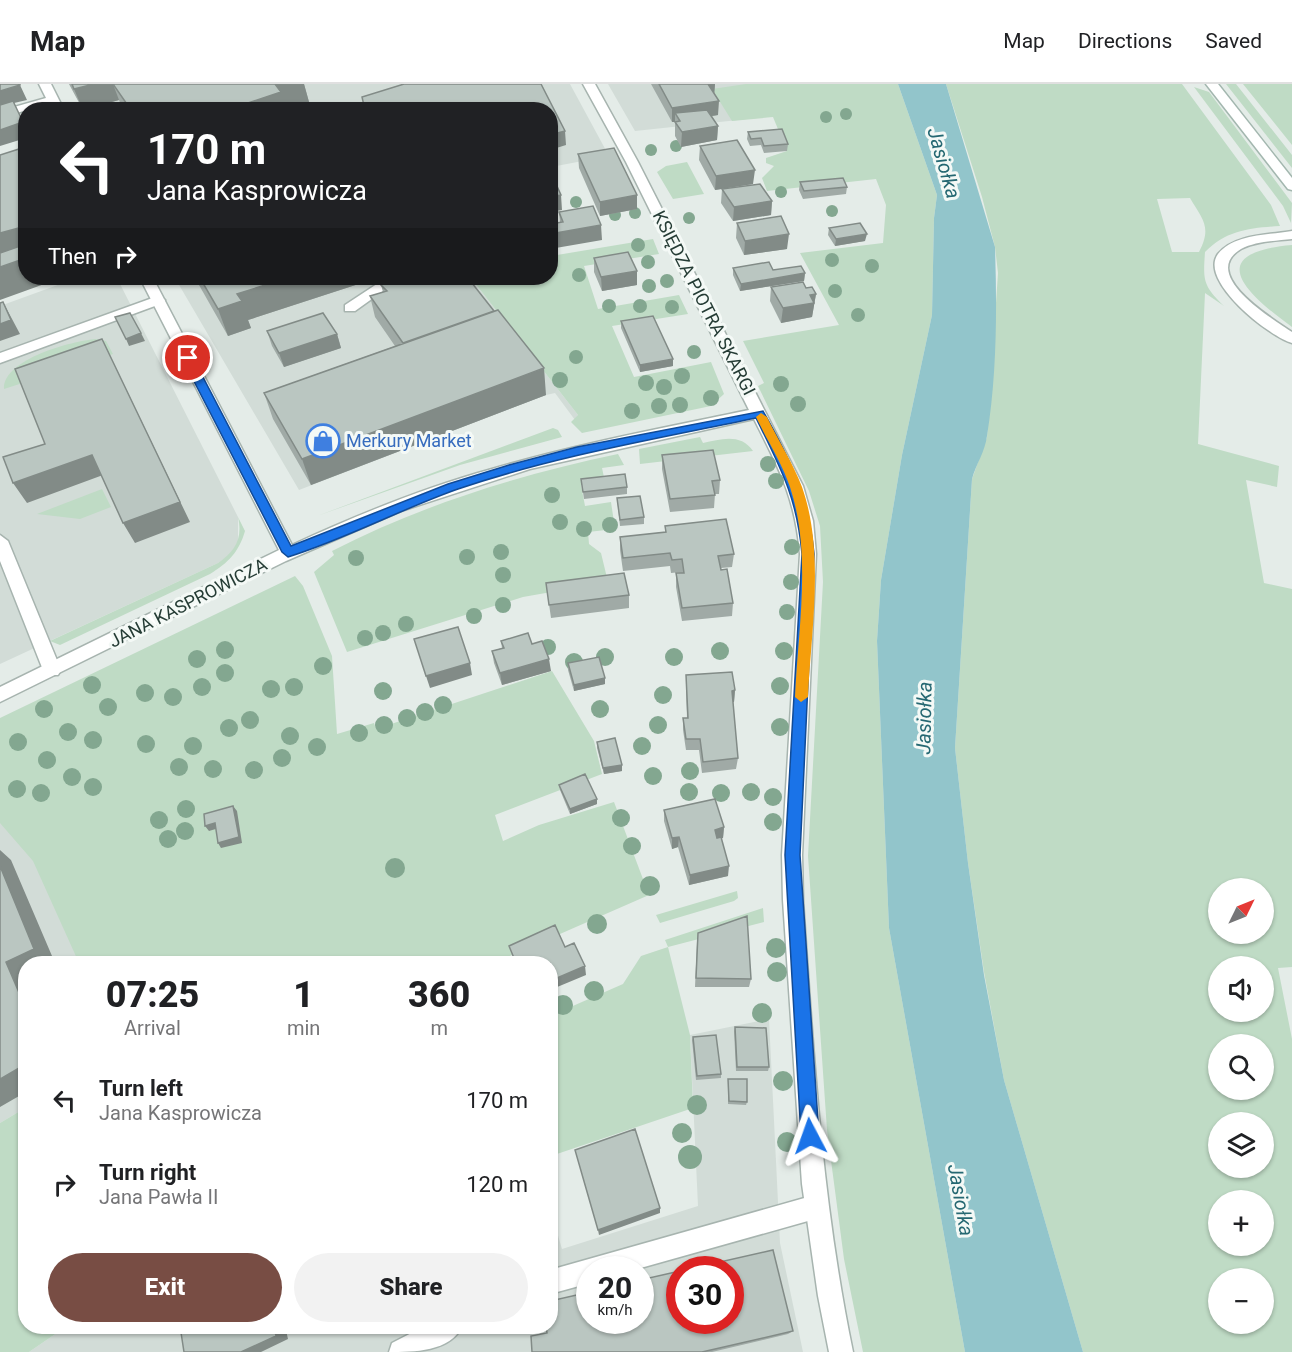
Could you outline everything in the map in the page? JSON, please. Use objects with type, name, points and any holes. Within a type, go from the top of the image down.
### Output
[{"type":"street","points":[[45,84],[55,102]]},
{"type":"street","name":"KSIĘDZA PIOTRA SKARGI","points":[[589,84],[632,162],[759,413],[795,486],[805,521],[808,554],[792,855],[815,1207],[841,1352]]},
{"type":"street","points":[[1212,84],[1292,186]]},
{"type":"street","points":[[0,115],[18,111]]},
{"type":"street","points":[[1292,235],[1238,246],[1228,252],[1221,267],[1222,278],[1236,296],[1292,338]]},
{"type":"street","points":[[150,285],[288,552]]},
{"type":"street","points":[[350,309],[384,285]]},
{"type":"street","points":[[0,358],[158,300]]},
{"type":"street","name":"JANA KASPROWICZA","points":[[0,695],[288,552],[452,487],[577,451],[759,413]]},
{"type":"street","points":[[2,551],[52,670]]},
{"type":"street","points":[[641,1256],[815,1207]]},
{"type":"street","points":[[558,1280],[576,1275]]},
{"type":"street","points":[[401,1352],[435,1334]]},
{"type":"shaded area","points":[[69,84],[570,84],[609,156],[558,166],[558,102],[79,102]]},
{"type":"shaded area","points":[[608,84],[859,84],[850,108],[635,131]]},
{"type":"shaded area","points":[[58,285],[121,285],[238,517],[238,545],[233,553],[218,563],[0,664],[0,306]]},
{"type":"shaded area","points":[[179,285],[476,285],[578,415],[575,420],[555,393],[546,395],[299,490]]},
{"type":"shaded area","points":[[0,799],[98,956],[18,956],[18,1112],[0,1123]]},
{"type":"shaded area","points":[[769,1019],[780,1243],[803,1352],[29,1352],[55,1334],[558,1334],[558,1236],[562,1249],[698,1206],[690,1035]]},
{"type":"green space","points":[[746,84],[898,84],[937,195],[934,218],[932,315],[902,455],[881,580],[877,641],[889,928],[965,1352],[863,1352],[844,1259],[827,1130],[808,856],[823,582],[820,526],[809,491],[758,386],[764,383],[743,341],[839,325],[800,253],[883,243],[886,205],[876,179],[767,191],[762,178],[774,166],[766,163],[766,158],[787,151],[773,117],[732,121],[712,89]]},
{"type":"green space","points":[[946,84],[1182,84],[1271,205],[1280,226],[1230,235],[1205,252],[1206,282],[1224,306],[1205,293],[1198,444],[1279,466],[1277,487],[1246,480],[1264,583],[1292,589],[1292,967],[1278,968],[1292,1039],[1292,1352],[1083,1352],[1004,1080],[984,972],[968,863],[955,748],[972,479],[987,437],[998,273],[995,247],[982,197]],"holes":[[[1190,198],[1204,224],[1203,243],[1199,252],[1172,252],[1157,199]]]},
{"type":"green space","points":[[1226,84],[1236,84],[1292,155],[1292,168]]},
{"type":"green space","points":[[1243,84],[1292,84],[1292,145]]},
{"type":"green space","points":[[1194,87],[1209,92],[1292,203],[1291,223],[1283,206]]},
{"type":"green space","points":[[687,162],[704,194],[673,199],[657,172],[666,166]]},
{"type":"green space","points":[[653,239],[659,254],[584,266],[598,309],[679,295],[688,314],[612,326],[634,377],[711,362],[724,394],[711,406],[582,433],[571,422],[578,415],[476,285],[558,285],[558,255]]},
{"type":"green space","points":[[1292,245],[1292,327],[1248,289],[1241,277],[1240,266],[1247,257],[1264,249]]},
{"type":"green space","points":[[96,339],[106,341],[113,354],[4,389],[7,378],[26,361],[71,343]]},
{"type":"green space","points":[[553,428],[558,430],[562,437],[460,465],[317,516]]},
{"type":"green space","points":[[700,437],[703,443],[724,439],[737,440],[748,445],[753,451],[640,464],[639,449]]},
{"type":"green space","points":[[618,454],[624,465],[602,468],[605,482],[581,485],[585,506],[611,502],[615,529],[588,532],[589,544],[601,553],[608,582],[523,597],[347,652],[314,572],[334,555],[332,551],[401,519],[471,493]]},
{"type":"green space","points":[[102,489],[111,507],[80,519],[37,514]]},
{"type":"green space","points":[[238,517],[245,531],[240,545],[227,561],[210,574],[60,645],[50,641],[218,563],[236,544],[239,532]]},
{"type":"green space","points":[[295,576],[303,586],[332,656],[337,734],[374,723],[376,729],[552,671],[594,741],[602,774],[495,815],[503,841],[539,825],[614,802],[649,895],[510,956],[76,956],[33,861],[0,823],[0,718]]},
{"type":"green space","points":[[737,891],[738,898],[734,901],[660,923],[656,915]]},
{"type":"green space","points":[[763,908],[764,922],[668,947],[665,940]]},
{"type":"green space","points":[[668,947],[690,1035],[693,1108],[558,1154],[558,1012],[623,984],[641,956]]},
{"type":"green space","points":[[18,1112],[18,1334],[55,1334],[29,1352],[0,1352],[0,1123]]},
{"type":"water","name":"Jasiołka","points":[[898,84],[946,84],[995,247],[996,318],[993,389],[986,442],[972,479],[955,748],[984,975],[1004,1080],[1083,1352],[965,1352],[889,928],[877,641],[881,580],[902,455],[932,315],[934,218],[937,195]]},
{"type":"building","points":[[0,84],[20,84],[20,85],[0,91]]},
{"type":"building","points":[[72,84],[94,84],[74,89]]},
{"type":"building","points":[[113,84],[275,84],[281,92],[251,102],[125,102]]},
{"type":"building","points":[[404,84],[541,84],[550,102],[363,102],[362,97]]},
{"type":"building","points":[[659,84],[708,84],[719,101],[672,108]]},
{"type":"building","points":[[13,101],[18,112],[18,124],[0,130],[0,105]]},
{"type":"building","points":[[707,110],[718,126],[682,132],[675,122],[680,121],[675,113]]},
{"type":"building","points":[[558,117],[565,131],[558,133]]},
{"type":"building","points":[[782,129],[788,144],[764,146],[761,138],[751,139],[748,132]]},
{"type":"building","points":[[737,140],[755,170],[716,176],[700,146]]},
{"type":"building","points":[[614,148],[637,195],[600,202],[578,154]]},
{"type":"building","points":[[18,149],[18,228],[0,233],[0,155]]},
{"type":"building","points":[[843,178],[847,187],[804,191],[800,182]]},
{"type":"building","points":[[760,184],[772,201],[734,207],[722,189]]},
{"type":"building","points":[[593,206],[601,225],[558,233],[558,223],[563,222],[559,212]]},
{"type":"building","points":[[781,216],[789,234],[745,241],[737,223]]},
{"type":"building","points":[[860,223],[867,234],[836,239],[829,228]]},
{"type":"building","points":[[18,247],[18,261],[0,267],[0,253]]},
{"type":"building","points":[[628,252],[637,271],[601,277],[594,258]]},
{"type":"building","points":[[769,262],[773,270],[801,266],[805,273],[741,284],[733,268]]},
{"type":"building","points":[[803,282],[806,288],[812,287],[816,294],[810,295],[814,303],[783,308],[771,287]]},
{"type":"building","points":[[204,285],[265,285],[237,294],[242,301],[218,309]]},
{"type":"building","points":[[381,285],[474,285],[494,311],[403,343],[370,296],[387,291]]},
{"type":"building","points":[[3,302],[11,320],[0,324],[0,303]]},
{"type":"building","points":[[498,310],[544,368],[302,459],[264,393]]},
{"type":"building","points":[[130,313],[141,333],[126,339],[115,317]]},
{"type":"building","points":[[323,313],[337,334],[279,353],[267,331]]},
{"type":"building","points":[[653,316],[673,359],[640,365],[621,321]]},
{"type":"building","points":[[102,339],[180,502],[123,523],[92,455],[13,483],[3,457],[45,444],[15,369]]},
{"type":"building","points":[[713,450],[720,480],[712,481],[715,495],[670,499],[662,455]]},
{"type":"building","points":[[625,474],[627,487],[583,492],[581,479]]},
{"type":"building","points":[[640,496],[644,517],[620,520],[617,498]]},
{"type":"building","points":[[726,519],[734,554],[718,556],[721,570],[727,569],[733,603],[682,608],[676,573],[684,573],[682,559],[672,560],[670,553],[623,558],[620,537],[666,532],[665,526]]},
{"type":"building","points":[[624,573],[629,595],[549,605],[546,583]]},
{"type":"building","points":[[458,627],[470,663],[426,676],[414,639]]},
{"type":"building","points":[[528,633],[532,644],[542,641],[549,659],[500,673],[492,651],[504,648],[501,641]]},
{"type":"building","points":[[599,657],[605,678],[574,685],[568,663]]},
{"type":"building","points":[[732,672],[738,758],[703,762],[700,739],[686,739],[683,718],[688,718],[686,675]]},
{"type":"building","points":[[615,738],[622,765],[603,768],[597,742]]},
{"type":"building","points":[[585,774],[597,799],[570,809],[559,785]]},
{"type":"building","points":[[715,799],[724,827],[715,830],[717,838],[721,837],[729,866],[690,875],[679,837],[672,838],[664,810]]},
{"type":"building","points":[[233,806],[239,837],[218,843],[215,823],[205,826],[204,814]]},
{"type":"building","points":[[0,866],[34,949],[6,962],[18,990],[18,1069],[0,1079]]},
{"type":"building","points":[[747,916],[751,979],[696,978],[698,933]]},
{"type":"building","points":[[555,925],[565,947],[574,943],[585,966],[558,978],[558,956],[513,956],[509,946]]},
{"type":"building","points":[[735,1027],[766,1028],[769,1067],[737,1067]]},
{"type":"building","points":[[716,1035],[721,1074],[697,1076],[693,1037]]},
{"type":"building","points":[[728,1079],[747,1079],[747,1102],[729,1101]]},
{"type":"building","points":[[635,1129],[660,1208],[598,1230],[575,1150]]},
{"type":"building","points":[[773,1250],[793,1331],[702,1352],[532,1352],[531,1336],[558,1334],[558,1299],[576,1295],[576,1334],[654,1334],[654,1277],[666,1274],[666,1334],[744,1334],[744,1257]]},
{"type":"building","points":[[181,1334],[276,1334],[276,1336],[241,1352],[184,1352]]},
{"type":"slow traffic","points":[[761,417],[795,486],[805,521],[808,554],[801,697]]},
{"type":"place","name":"Merkury Market","points":[[323,441]]},
{"type":"route","points":[[188,358],[288,552],[452,487],[509,469],[577,451],[759,413],[802,505],[808,554],[804,669],[792,855],[793,900],[810,1136]]}]
